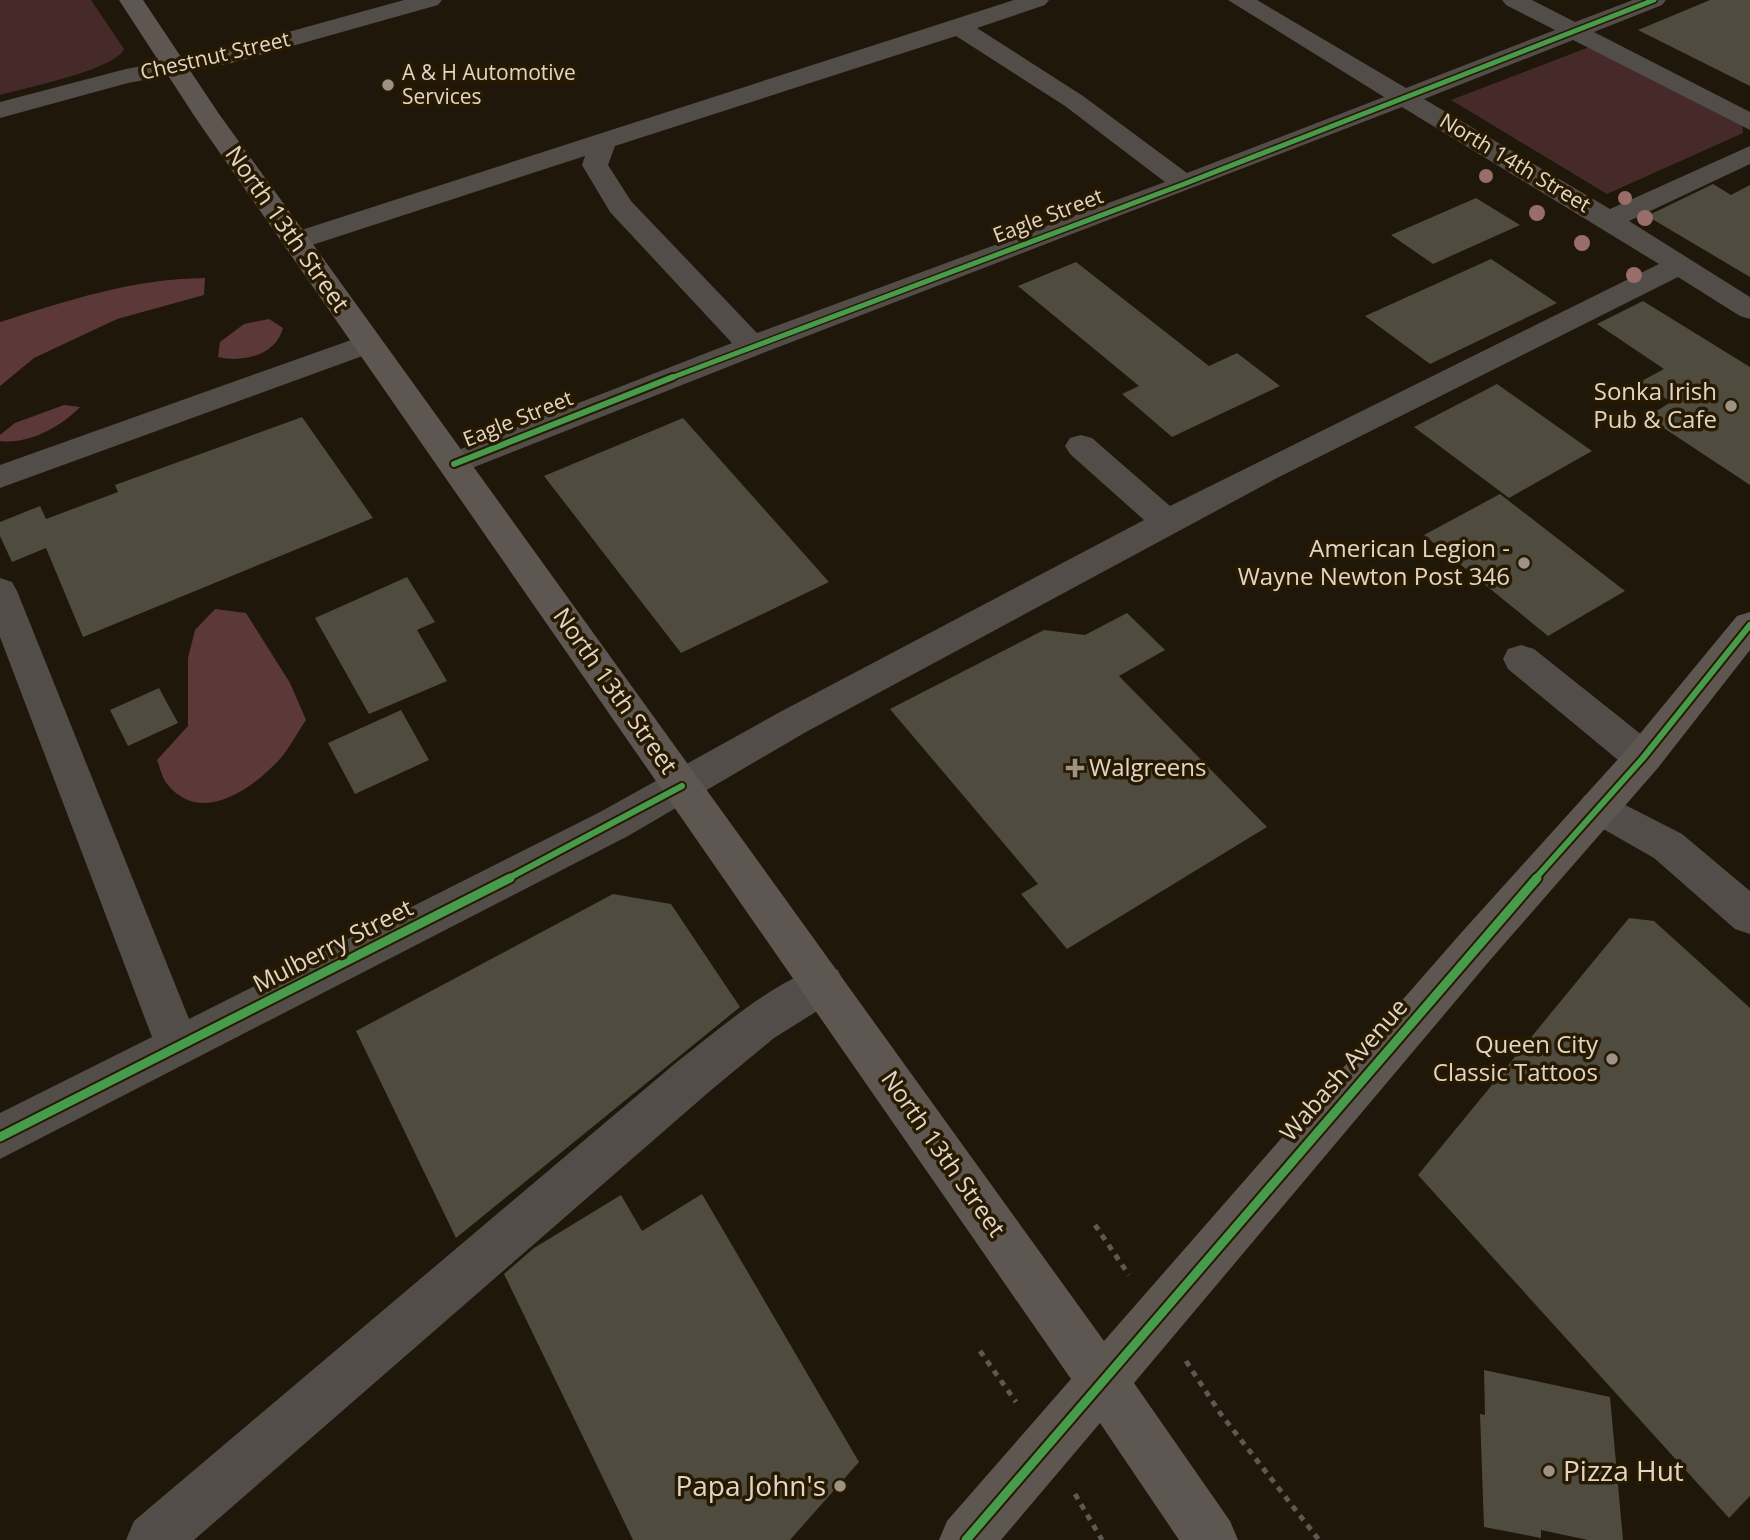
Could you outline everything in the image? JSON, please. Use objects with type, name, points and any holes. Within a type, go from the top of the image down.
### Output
[{"type":"main road","name":"North 13th Street","points":[[131,0],[296,241],[823,984],[1211,1540]]},
{"type":"main road","name":"Wabash Avenue","points":[[966,1540],[1157,1316],[1643,758],[1750,625]]},
{"type":"street","name":"Chestnut Street","points":[[0,110],[127,76],[223,58],[430,0]]},
{"type":"street","points":[[296,241],[1037,0]]},
{"type":"street","name":"North 14th Street","points":[[1240,0],[1609,220],[1750,310]]},
{"type":"street","points":[[1514,0],[1750,122]]},
{"type":"street","name":"Eagle Street","points":[[454,464],[752,346],[1184,184],[1654,0]]},
{"type":"street","points":[[958,27],[1036,73],[1102,118],[1184,184]]},
{"type":"street","points":[[605,139],[595,165],[620,206],[752,346]]},
{"type":"street","points":[[1609,220],[1750,154]]},
{"type":"street","name":"Mulberry Street","points":[[0,1137],[476,896],[682,786],[805,716],[1267,469],[1680,265]]},
{"type":"street","points":[[0,477],[368,343]]},
{"type":"street","points":[[1081,446],[1167,522]]},
{"type":"street","points":[[0,591],[178,1047]]},
{"type":"street","points":[[1521,659],[1643,758]]},
{"type":"street","points":[[1598,807],[1668,846],[1750,916]]},
{"type":"street","points":[[153,1540],[694,1076],[759,1024],[823,984]]},
{"type":"path","points":[[1095,1225],[1220,1413],[1319,1540]]},
{"type":"shaded area","points":[[0,0],[91,0],[124,49],[117,57],[87,71],[0,95]]},
{"type":"shaded area","points":[[1592,46],[1742,123],[1743,133],[1607,194],[1451,100]]},
{"type":"shaded area","points":[[205,278],[204,295],[117,319],[34,358],[0,386],[0,322],[126,287]]},
{"type":"shaded area","points":[[269,319],[283,328],[279,337],[266,351],[248,358],[218,357],[220,342],[244,324]]},
{"type":"shaded area","points":[[64,405],[80,407],[44,433],[22,440],[0,441],[0,435],[15,423]]},
{"type":"shaded area","points":[[215,609],[246,613],[290,683],[306,720],[283,756],[268,771],[240,792],[210,803],[181,797],[168,785],[157,760],[188,726],[188,658],[195,630]]},
{"type":"building","points":[[1710,0],[1750,0],[1750,86],[1638,30]]},
{"type":"building","points":[[1713,184],[1731,195],[1750,185],[1750,277],[1647,216]]},
{"type":"building","points":[[1476,198],[1520,225],[1433,264],[1391,235]]},
{"type":"building","points":[[1491,259],[1557,303],[1430,364],[1365,316]]},
{"type":"building","points":[[1076,262],[1209,366],[1237,353],[1280,386],[1172,437],[1122,394],[1139,386],[1018,286]]},
{"type":"building","points":[[1643,301],[1750,367],[1750,485],[1647,417],[1671,402],[1640,382],[1664,369],[1597,324]]},
{"type":"building","points":[[1497,384],[1592,451],[1509,498],[1414,427]]},
{"type":"building","points":[[302,417],[373,518],[83,637],[46,548],[12,562],[0,536],[0,522],[40,506],[46,519],[118,492],[115,485]]},
{"type":"building","points":[[683,418],[829,582],[681,653],[544,476]]},
{"type":"building","name":"American Legion - Wayne Newton Post 346","points":[[1500,494],[1625,591],[1548,636],[1424,535]]},
{"type":"building","points":[[407,577],[435,622],[417,630],[447,681],[369,714],[315,618]]},
{"type":"building","name":"Walgreens","points":[[1127,613],[1165,650],[1119,676],[1267,827],[1067,949],[1021,894],[1038,884],[890,709],[1044,630],[1085,635]]},
{"type":"building","points":[[159,688],[178,723],[128,746],[110,710]]},
{"type":"building","points":[[401,710],[429,760],[355,794],[328,743]]},
{"type":"building","points":[[613,894],[671,904],[740,1007],[456,1238],[356,1031]]},
{"type":"building","points":[[1629,918],[1654,921],[1750,1008],[1750,1496],[1729,1518],[1418,1175]]},
{"type":"building","points":[[702,1194],[859,1462],[790,1540],[633,1540],[504,1274],[534,1248],[621,1195],[642,1231]]},
{"type":"building","name":"Pizza Hut","points":[[1484,1370],[1610,1397],[1623,1540],[1588,1540],[1541,1530],[1541,1538],[1484,1527],[1480,1414],[1485,1415]]},
{"type":"cycle path","points":[[454,464],[752,346],[1184,184],[1654,0]]},
{"type":"cycle path","points":[[966,1540],[1476,946],[1643,758],[1750,625]]},
{"type":"cycle path","points":[[0,1137],[476,896],[682,786]]},
{"type":"place","name":"A & H Automotive Services","points":[[388,85]]},
{"type":"place","name":"Sonka Irish Pub & Cafe","points":[[1731,406]]},
{"type":"place","name":"American Legion - Wayne Newton Post 346","points":[[1524,563]]},
{"type":"place","name":"Walgreens","points":[[1075,768]]},
{"type":"place","name":"Queen City Classic Tattoos","points":[[1612,1059]]},
{"type":"place","name":"Pizza Hut","points":[[1549,1471]]},
{"type":"place","name":"Papa John's","points":[[840,1486]]}]
